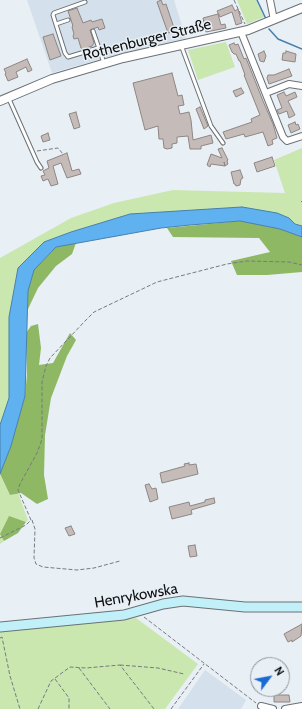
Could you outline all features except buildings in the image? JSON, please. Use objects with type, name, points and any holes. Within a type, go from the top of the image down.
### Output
[{"type":"main road","name":"Henrykowska","points":[[0,626],[124,616],[163,604],[183,601],[245,607],[302,607]]},
{"type":"street","points":[[270,0],[274,20]]},
{"type":"street","name":"Rothenburger Straße","points":[[4,99],[47,81],[104,63],[244,31],[302,8]]},
{"type":"street","points":[[244,31],[266,94],[284,139],[290,140],[302,136]]},
{"type":"street","points":[[266,94],[289,84],[302,86]]},
{"type":"street","points":[[261,706],[273,709]]},
{"type":"street","points":[[285,709],[302,706]]},
{"type":"lane","points":[[85,2],[53,13],[56,24],[65,53],[68,57],[98,48]]},
{"type":"lane","points":[[56,24],[68,20]]},
{"type":"lane","points":[[93,31],[104,63]]},
{"type":"lane","points":[[182,45],[211,126],[223,144]]},
{"type":"lane","points":[[4,99],[41,168]]},
{"type":"path","points":[[234,0],[244,31]]},
{"type":"path","points":[[29,145],[36,151],[58,148],[63,154]]},
{"type":"path","points":[[120,561],[94,568],[77,570],[43,567],[36,564],[34,558],[35,529],[18,490],[37,453],[42,439],[42,382],[46,366],[50,358],[94,312],[157,282],[227,264],[247,262],[289,262],[302,265]]},
{"type":"path","points":[[0,538],[26,525],[31,520]]},
{"type":"path","points":[[137,612],[261,706]]},
{"type":"path","points":[[0,638],[2,637],[10,676],[20,709]]},
{"type":"path","points":[[172,709],[204,663]]},
{"type":"path","points":[[120,665],[154,709]]},
{"type":"path","points":[[38,709],[51,681],[70,667],[86,668],[120,665],[158,668],[184,674]]},
{"type":"path","points":[[78,668],[110,709]]},
{"type":"path","points":[[54,679],[69,698],[69,709]]},
{"type":"shaded area","points":[[27,0],[174,0],[186,38],[111,56],[52,73]]},
{"type":"shaded area","points":[[205,670],[246,700],[241,709],[178,709]]},
{"type":"green space","points":[[237,0],[256,0],[264,17],[247,24]]},
{"type":"green space","points":[[226,42],[235,67],[198,80],[188,50]]},
{"type":"green space","points":[[302,148],[302,226],[295,224],[289,218],[130,214],[44,242],[18,268],[9,317],[9,398],[0,425],[0,258],[71,218],[114,203],[173,190],[285,193],[274,160]]},
{"type":"green space","points":[[240,221],[280,229],[302,237],[302,272],[267,275],[237,275],[231,261],[270,252],[259,238],[173,237],[167,228]]},
{"type":"green space","points":[[76,243],[72,254],[56,266],[38,288],[28,309],[28,291],[34,270],[56,247]]},
{"type":"green space","points":[[38,324],[41,348],[39,365],[53,363],[70,333],[76,340],[67,356],[51,398],[45,435],[44,475],[48,499],[37,504],[21,493],[10,495],[0,474],[11,446],[25,396],[27,375],[26,333],[31,326]]},
{"type":"green space","points":[[0,475],[10,495],[18,493],[28,520],[26,522],[9,517],[0,534]]},
{"type":"green space","points":[[9,516],[26,522],[18,533],[4,541],[0,534]]},
{"type":"green space","points":[[0,534],[4,541],[0,544]]},
{"type":"green space","points":[[136,618],[198,664],[165,709],[0,709],[0,632]]},
{"type":"water","points":[[242,207],[277,213],[289,218],[295,224],[302,226],[302,237],[280,229],[240,221],[161,228],[56,247],[34,270],[28,291],[25,396],[11,446],[0,474],[0,425],[9,398],[9,317],[18,268],[44,242],[130,214]]},
{"type":"waterway","points":[[257,0],[266,19]]},
{"type":"waterway","points":[[269,29],[278,39],[302,49]]}]
